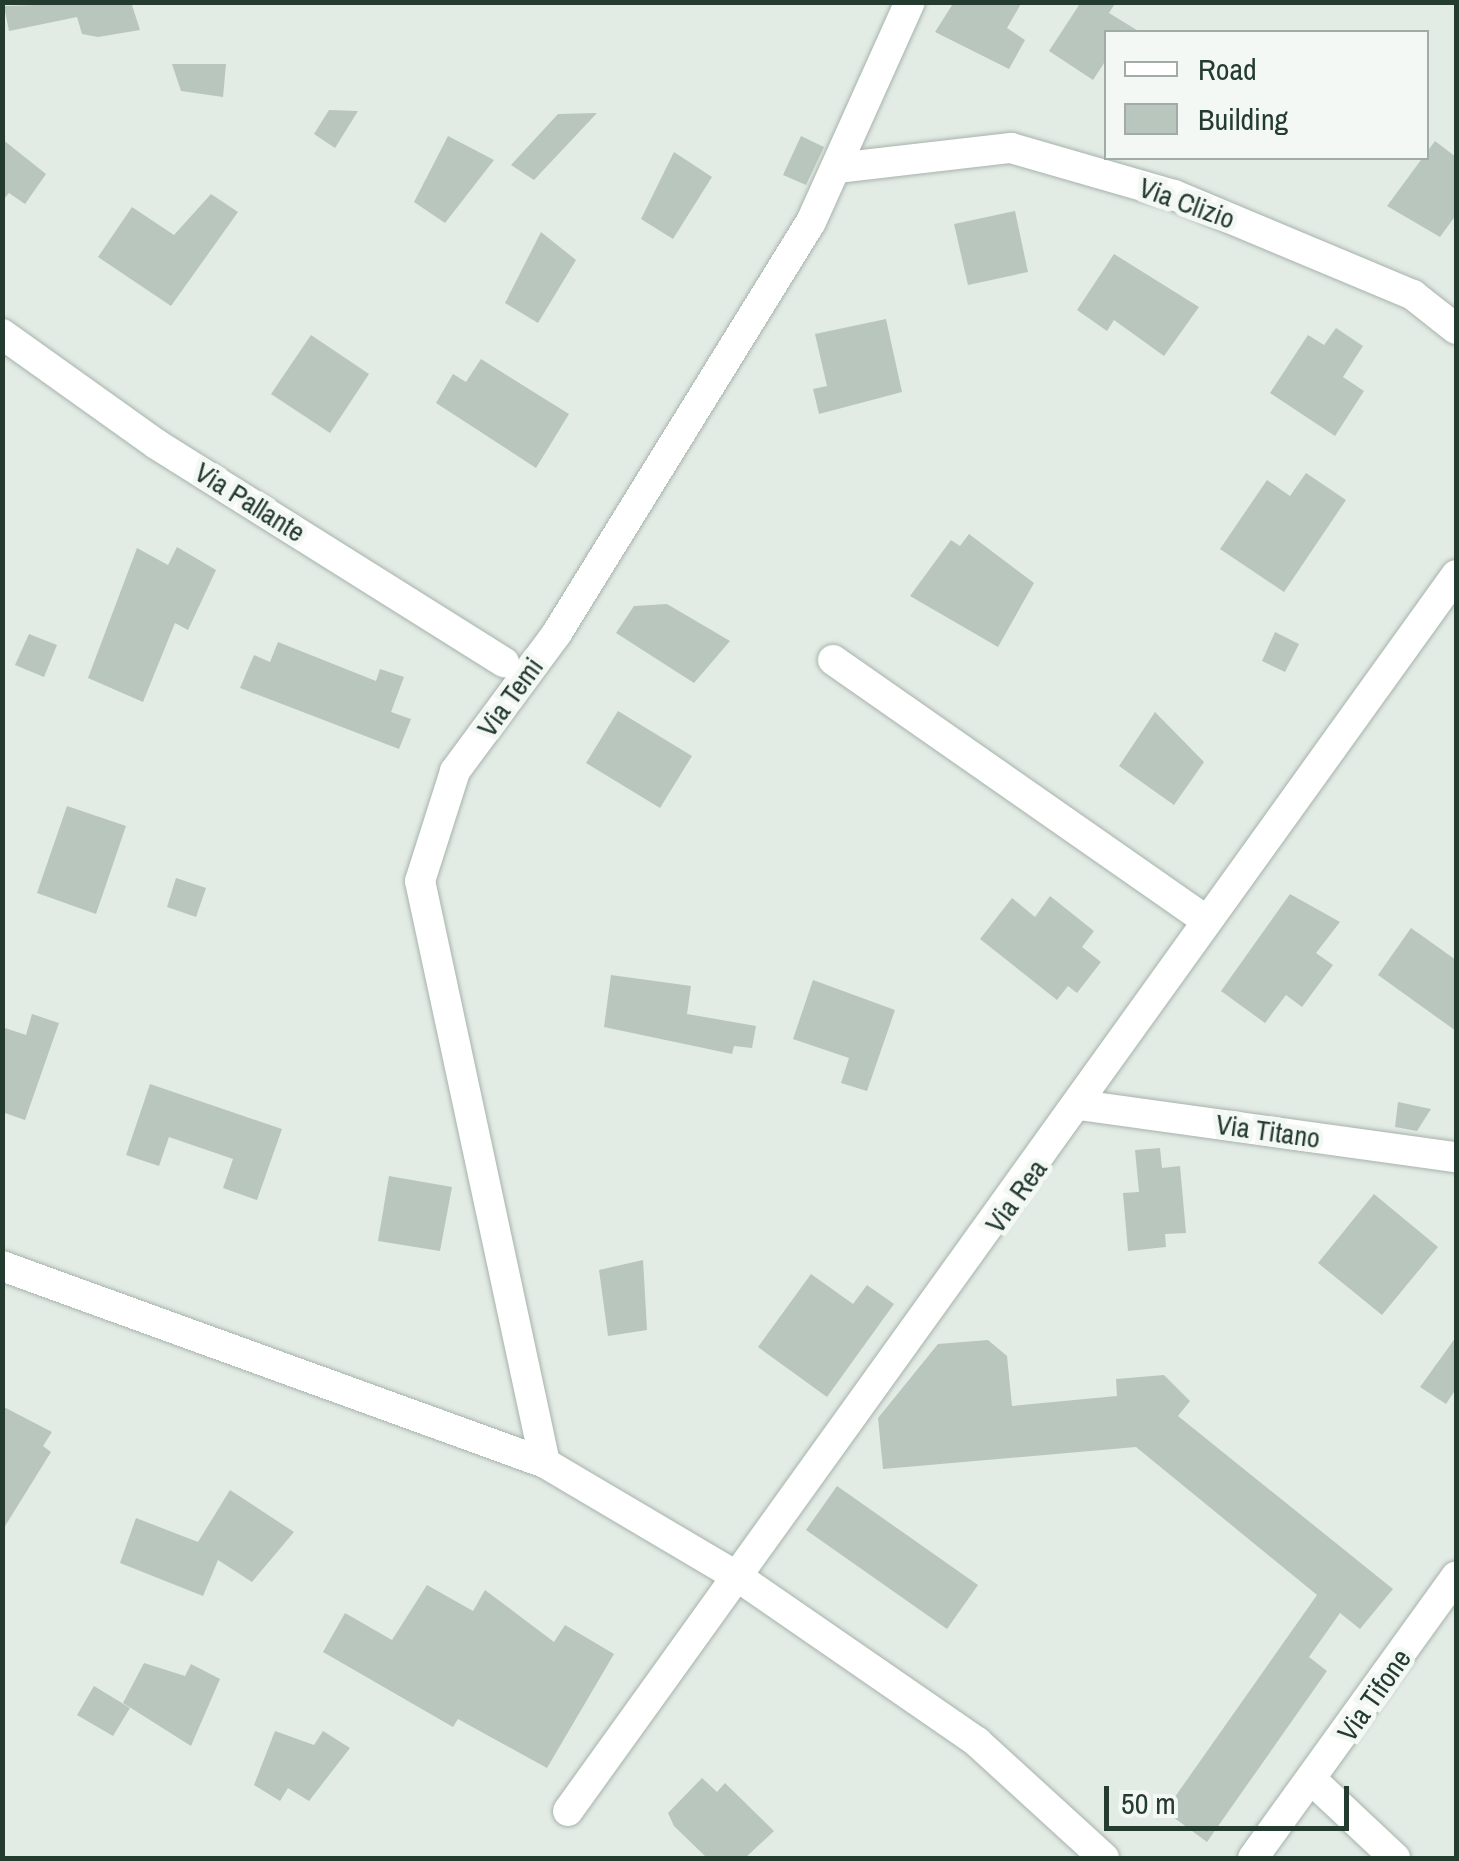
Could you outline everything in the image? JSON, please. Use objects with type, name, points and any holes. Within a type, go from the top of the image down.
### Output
[{"type":"street","name":"Via Temi","points":[[544,1463],[420,881],[455,771],[557,634],[836,168],[910,2]]},
{"type":"street","name":"Via Clizio","points":[[836,168],[1011,148],[1174,195],[1413,295],[1456,329]]},
{"type":"street","name":"Via Pallante","points":[[2,334],[156,444],[504,662]]},
{"type":"street","name":"Via Rea","points":[[568,1812],[741,1579],[1456,575]]},
{"type":"street","points":[[833,660],[1207,921]]},
{"type":"street","name":"Via Titano","points":[[1079,1105],[1456,1157]]},
{"type":"street","points":[[2,1266],[544,1463],[741,1579],[977,1742],[1104,1858]]},
{"type":"street","name":"Via Tifone","points":[[1252,1858],[1456,1577]]},
{"type":"street","points":[[1312,1780],[1395,1858]]},
{"type":"building","points":[[131,2],[140,30],[98,37],[82,34],[77,17],[9,31],[4,6]]},
{"type":"building","points":[[954,2],[1022,2],[1007,28],[1025,40],[1009,69],[935,32]]},
{"type":"building","points":[[1081,2],[1116,2],[1109,13],[1137,30],[1104,30],[1104,63],[1093,80],[1049,51]]},
{"type":"building","points":[[172,64],[226,64],[223,97],[181,91]]},
{"type":"building","points":[[329,110],[358,111],[335,148],[314,134]]},
{"type":"building","points":[[597,113],[534,180],[511,165],[558,114]]},
{"type":"building","points":[[448,136],[494,160],[445,223],[414,202]]},
{"type":"building","points":[[801,136],[824,147],[806,185],[783,175]]},
{"type":"building","points":[[2,139],[46,174],[25,204],[9,193],[2,201]]},
{"type":"building","points":[[1435,141],[1456,157],[1456,215],[1440,237],[1387,206],[1421,160],[1429,160],[1429,149]]},
{"type":"building","points":[[674,152],[712,177],[673,239],[641,219]]},
{"type":"building","points":[[211,194],[238,212],[171,306],[98,257],[132,207],[174,235]]},
{"type":"building","points":[[1015,211],[1028,272],[968,285],[954,224]]},
{"type":"building","points":[[541,232],[576,260],[538,323],[505,303]]},
{"type":"building","points":[[1114,254],[1199,307],[1164,356],[1114,320],[1107,331],[1077,310]]},
{"type":"building","points":[[886,319],[902,392],[819,414],[813,389],[827,386],[815,334]]},
{"type":"building","points":[[1336,328],[1363,346],[1343,377],[1364,391],[1335,436],[1270,393],[1308,335],[1324,345]]},
{"type":"building","points":[[311,335],[369,374],[330,433],[271,394]]},
{"type":"building","points":[[481,359],[569,414],[536,468],[436,403],[453,374],[466,382]]},
{"type":"building","points":[[1306,473],[1346,500],[1284,592],[1220,549],[1267,480],[1290,496]]},
{"type":"building","points":[[969,534],[1034,583],[998,647],[910,596],[951,540],[960,546]]},
{"type":"building","points":[[177,547],[216,570],[188,630],[175,623],[143,702],[88,678],[137,548],[168,565]]},
{"type":"building","points":[[667,604],[730,641],[694,683],[616,633],[634,606]]},
{"type":"building","points":[[1275,632],[1299,644],[1285,672],[1262,661]]},
{"type":"building","points":[[29,634],[57,645],[44,677],[15,665]]},
{"type":"building","points":[[278,642],[376,681],[380,669],[404,677],[391,712],[411,719],[399,749],[240,688],[254,655],[270,662]]},
{"type":"building","points":[[618,711],[692,756],[660,808],[586,763]]},
{"type":"building","points":[[1155,712],[1204,762],[1174,805],[1119,766]]},
{"type":"building","points":[[67,806],[126,826],[96,914],[37,893]]},
{"type":"building","points":[[176,878],[206,888],[196,917],[167,907]]},
{"type":"building","points":[[1290,894],[1340,922],[1316,953],[1333,965],[1302,1007],[1286,995],[1265,1023],[1221,991]]},
{"type":"building","points":[[1050,896],[1094,931],[1082,947],[1101,962],[1077,993],[1068,986],[1057,1000],[980,939],[1012,898],[1035,917]]},
{"type":"building","points":[[1411,928],[1456,960],[1456,1031],[1378,975]]},
{"type":"building","points":[[611,975],[691,986],[687,1014],[756,1026],[752,1048],[734,1046],[732,1054],[604,1027]]},
{"type":"building","points":[[813,980],[895,1010],[867,1091],[841,1083],[849,1058],[793,1039]]},
{"type":"building","points":[[32,1014],[59,1023],[25,1120],[2,1112],[2,1027],[26,1035]]},
{"type":"building","points":[[150,1084],[282,1129],[257,1200],[223,1188],[233,1159],[169,1137],[159,1166],[126,1155]]},
{"type":"building","points":[[1398,1102],[1431,1109],[1417,1131],[1395,1127]]},
{"type":"building","points":[[1160,1148],[1162,1168],[1180,1166],[1186,1233],[1165,1234],[1166,1247],[1128,1251],[1123,1193],[1139,1192],[1135,1150]]},
{"type":"building","points":[[389,1176],[452,1187],[440,1251],[378,1241]]},
{"type":"building","points":[[1374,1194],[1438,1247],[1382,1315],[1318,1263]]},
{"type":"building","points":[[643,1260],[647,1330],[608,1336],[599,1270]]},
{"type":"building","points":[[811,1274],[853,1304],[867,1285],[894,1304],[827,1397],[758,1347]]},
{"type":"building","points":[[1456,1337],[1456,1389],[1446,1404],[1420,1387]]},
{"type":"building","points":[[988,1340],[1007,1356],[1012,1406],[1117,1396],[1116,1379],[1164,1375],[1190,1401],[1178,1416],[1393,1589],[1360,1629],[1340,1613],[1309,1657],[1327,1671],[1207,1842],[1165,1811],[1317,1595],[1136,1447],[883,1469],[878,1418],[938,1344]]},
{"type":"building","points":[[2,1406],[52,1432],[43,1446],[51,1452],[2,1531]]},
{"type":"building","points":[[837,1486],[978,1585],[947,1629],[806,1530]]},
{"type":"building","points":[[230,1490],[294,1532],[252,1582],[218,1560],[203,1596],[120,1563],[136,1518],[198,1542]]},
{"type":"building","points":[[427,1585],[473,1611],[485,1590],[554,1642],[565,1625],[614,1654],[547,1768],[458,1719],[453,1727],[323,1652],[345,1613],[392,1640]]},
{"type":"building","points":[[144,1663],[185,1676],[191,1664],[220,1679],[191,1746],[123,1703]]},
{"type":"building","points":[[94,1686],[130,1708],[113,1736],[77,1715]]},
{"type":"building","points":[[275,1731],[314,1745],[323,1731],[350,1748],[309,1801],[288,1788],[280,1801],[254,1785]]},
{"type":"building","points":[[702,1778],[717,1792],[725,1783],[774,1831],[745,1858],[707,1858],[674,1826],[668,1813]]}]
